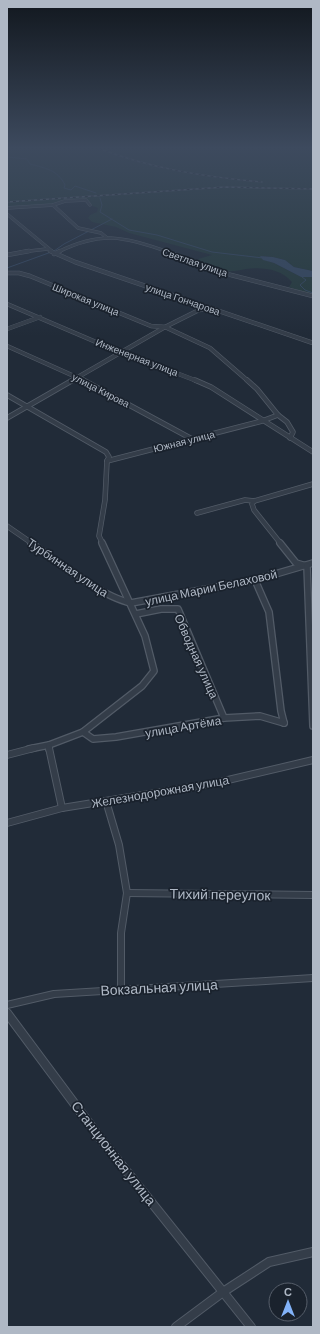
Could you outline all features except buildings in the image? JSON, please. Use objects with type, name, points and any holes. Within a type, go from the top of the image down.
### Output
[{"type":"street","points":[[59,211],[72,224],[80,229],[99,232],[106,237]]},
{"type":"street","points":[[7,214],[51,252]]},
{"type":"street","name":"Светлая улица","points":[[51,252],[106,237],[130,240],[220,272],[313,296]]},
{"type":"street","points":[[7,248],[12,254]]},
{"type":"street","points":[[7,255],[51,252]]},
{"type":"street","name":"улица Гончарова","points":[[51,252],[313,343]]},
{"type":"street","name":"Широкая улица","points":[[7,273],[23,274],[88,298],[151,326],[165,327],[210,348],[257,389],[278,415],[286,421],[293,432],[290,438]]},
{"type":"street","name":"Инженерная улица","points":[[7,304],[211,388],[239,404],[262,421]]},
{"type":"street","points":[[7,418],[165,327],[199,310],[212,309]]},
{"type":"street","points":[[7,329],[40,317]]},
{"type":"street","name":"улица Кирова","points":[[7,346],[77,377],[192,439]]},
{"type":"street","points":[[7,395],[106,452],[109,457],[107,461],[106,500],[99,536],[145,636],[154,671],[142,686],[83,732],[49,745],[7,755]]},
{"type":"street","points":[[262,421],[278,415]]},
{"type":"street","points":[[262,421],[313,452]]},
{"type":"street","name":"Южная улица","points":[[107,461],[262,421]]},
{"type":"street","points":[[197,513],[245,500],[254,501],[313,484]]},
{"type":"street","points":[[254,501],[252,504],[254,510],[282,546],[296,562],[307,566],[313,726]]},
{"type":"street","name":"Турбинная улица","points":[[7,526],[67,569],[105,593],[121,601],[131,603]]},
{"type":"street","name":"улица Марии Белаховой","points":[[131,603],[255,580],[313,564]]},
{"type":"street","name":"улица Артёма","points":[[83,732],[93,739],[116,737],[224,718],[260,716],[284,723],[281,711],[269,612],[255,580]]},
{"type":"street","name":"Обводная улица","points":[[136,614],[161,609],[178,609],[224,718]]},
{"type":"street","points":[[49,745],[49,751],[62,808]]},
{"type":"street","name":"Железнодорожная улица","points":[[7,823],[62,808],[211,784],[313,760]]},
{"type":"street","points":[[106,801],[119,845],[127,893],[121,934],[121,989]]},
{"type":"street","name":"Тихий переулок","points":[[127,893],[313,895]]},
{"type":"street","name":"Вокзальная улица","points":[[7,1005],[54,994],[313,978]]},
{"type":"street","name":"Станционная улица","points":[[7,1013],[100,1138],[251,1327]]},
{"type":"street","points":[[176,1327],[223,1292],[269,1262],[313,1252]]},
{"type":"green space","points":[[313,211],[313,271],[294,267],[285,260],[261,256],[264,260],[274,263],[301,277],[313,277],[313,295],[289,287],[292,282],[288,278],[271,270],[258,268],[232,271],[219,270],[198,259],[212,255],[129,233],[116,227],[92,222],[88,218],[90,215],[97,212]]},
{"type":"water","points":[[260,256],[285,260],[294,267],[313,271],[313,277],[301,277],[274,263],[263,260]]},
{"type":"waterway","points":[[100,211],[112,219]]},
{"type":"waterway","points":[[7,268],[54,251],[64,244],[112,219]]},
{"type":"waterway","points":[[112,219],[129,230],[157,235],[212,252],[263,258]]},
{"type":"waterway","points":[[302,277],[306,280],[300,285],[305,290],[313,293]]}]
